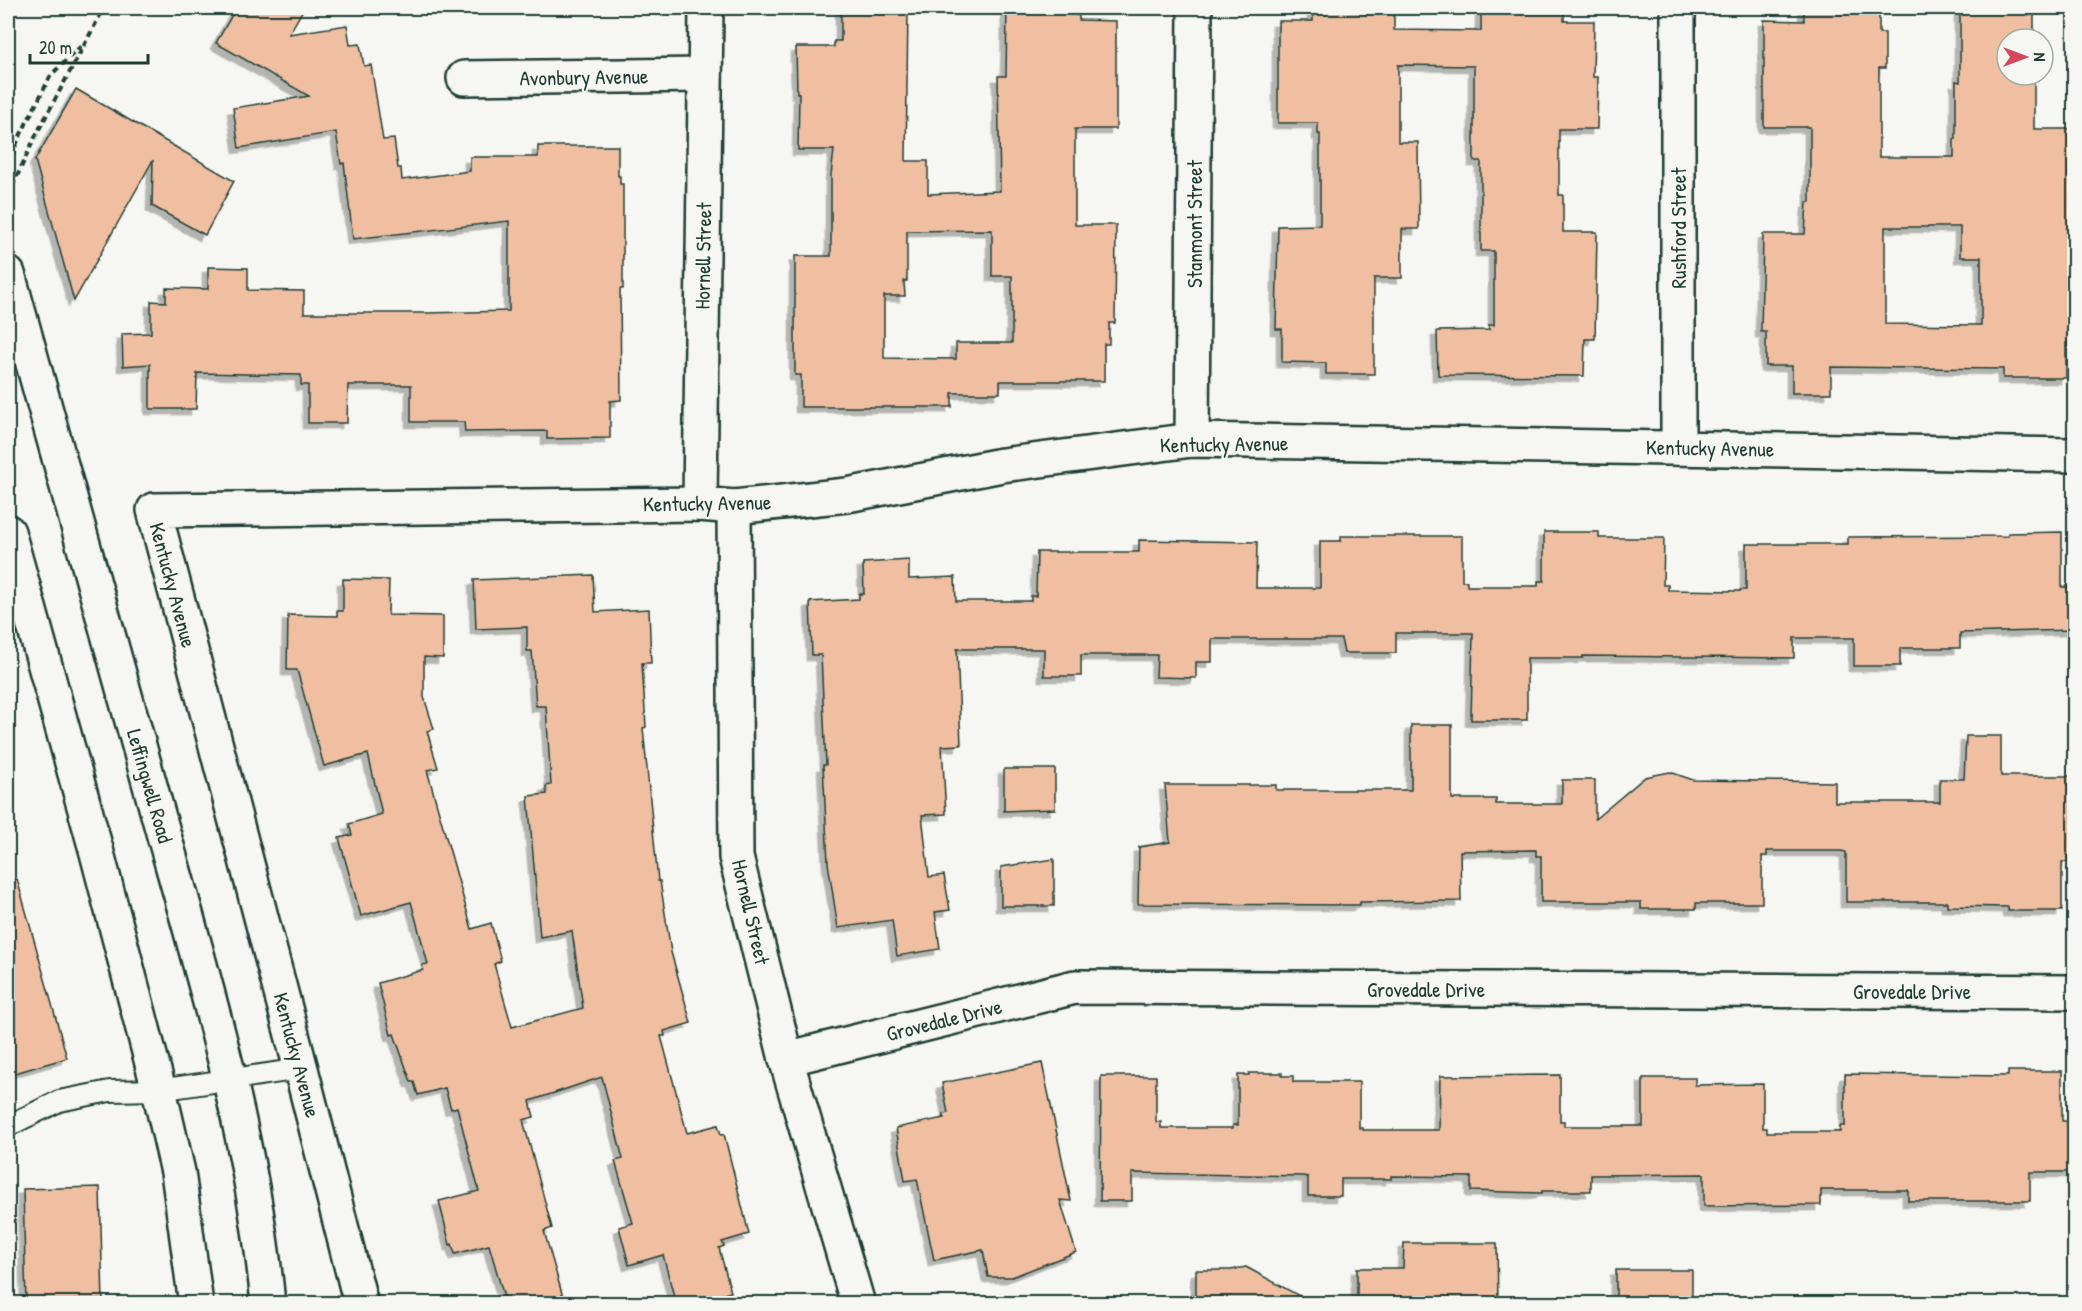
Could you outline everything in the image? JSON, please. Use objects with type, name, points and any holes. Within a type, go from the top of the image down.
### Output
[{"type":"street","name":"Hornell Street","points":[[700,504],[706,8]]},
{"type":"street","name":"Stanmont Street","points":[[1192,440],[1196,8]]},
{"type":"street","name":"Rushford Street","points":[[1678,8],[1678,448]]},
{"type":"street","name":"Avonbury Avenue","points":[[464,78],[705,75]]},
{"type":"street","name":"Leffingwell Road","points":[[8,274],[194,943],[229,1080],[244,1141],[256,1207],[268,1304]]},
{"type":"street","name":"Kentucky Avenue","points":[[361,1304],[154,510],[700,504],[734,507],[847,495],[1002,465],[1192,440],[2074,455]]},
{"type":"street","name":"Hornell Street","points":[[734,507],[736,857],[786,1059],[858,1304]]},
{"type":"street","points":[[8,532],[97,853],[159,1090],[178,1172],[196,1304]]},
{"type":"street","name":"Grovedale Drive","points":[[786,1059],[1075,987],[2074,992]]},
{"type":"lane","points":[[8,1126],[59,1101],[110,1091],[159,1090],[301,1069]]},
{"type":"path","points":[[8,196],[36,135],[104,8]]},
{"type":"path","points":[[8,166],[19,138],[51,75],[85,42]]},
{"type":"building","points":[[236,8],[304,8],[289,34],[347,25],[350,45],[360,44],[364,66],[371,65],[383,140],[394,139],[402,180],[470,171],[470,157],[538,157],[538,146],[618,146],[618,176],[620,176],[620,184],[623,184],[623,289],[620,289],[621,400],[610,401],[610,438],[547,439],[547,431],[465,432],[464,422],[411,422],[411,385],[348,385],[347,423],[308,423],[308,385],[301,385],[301,375],[197,373],[196,409],[150,409],[150,364],[123,366],[122,334],[151,333],[151,301],[166,302],[166,288],[208,289],[208,267],[248,268],[248,290],[304,291],[304,313],[509,311],[509,221],[353,239],[344,163],[341,164],[336,132],[239,148],[233,108],[309,96],[216,43]]},
{"type":"building","points":[[841,8],[908,8],[906,161],[928,161],[928,194],[1000,191],[998,76],[1006,76],[1007,8],[1070,8],[1070,14],[1079,15],[1079,20],[1116,21],[1116,129],[1075,129],[1075,225],[1116,225],[1115,323],[1109,323],[1109,344],[1104,344],[1104,381],[1000,381],[1000,393],[952,393],[952,407],[801,407],[801,375],[795,375],[795,256],[831,256],[831,175],[834,150],[798,150],[799,93],[797,93],[796,47],[834,47],[834,41],[841,41]],"holes":[[[992,230],[992,276],[1012,276],[1012,343],[956,343],[956,359],[884,358],[884,296],[905,296],[907,231]]]},
{"type":"building","points":[[1316,8],[1394,8],[1394,30],[1481,31],[1483,8],[1559,8],[1559,11],[1564,11],[1564,21],[1594,21],[1593,77],[1598,77],[1597,129],[1559,129],[1559,195],[1563,195],[1563,232],[1597,232],[1595,339],[1585,339],[1584,376],[1438,375],[1437,331],[1489,330],[1489,325],[1494,325],[1494,251],[1481,251],[1481,161],[1474,161],[1474,66],[1398,65],[1398,142],[1418,142],[1419,229],[1402,229],[1402,278],[1374,278],[1374,374],[1326,374],[1326,363],[1282,362],[1282,329],[1276,329],[1278,226],[1320,225],[1320,134],[1318,134],[1318,123],[1278,123],[1278,21],[1313,21],[1313,11],[1316,11]]},
{"type":"building","points":[[1804,8],[1879,8],[1879,33],[1885,33],[1885,68],[1879,68],[1879,157],[1954,157],[1956,81],[1960,82],[1960,8],[2034,8],[2034,27],[1995,27],[1995,87],[2034,87],[2034,129],[2074,129],[2074,343],[2066,343],[2066,378],[2003,378],[2003,369],[1831,367],[1831,393],[1792,393],[1792,366],[1766,366],[1766,332],[1761,332],[1763,234],[1805,234],[1807,202],[1810,202],[1810,127],[1764,127],[1764,20],[1804,21]],"holes":[[[1885,227],[1960,227],[1960,257],[1981,257],[1981,325],[1885,324]]]},
{"type":"building","points":[[76,89],[234,181],[205,235],[152,206],[153,160],[74,301],[35,160]]},
{"type":"building","points":[[1544,532],[1599,532],[1599,538],[1664,538],[1663,585],[1668,585],[1668,590],[1740,591],[1746,590],[1746,544],[1848,544],[1848,537],[2008,536],[2008,533],[2062,532],[2062,587],[2074,587],[2074,630],[1960,633],[1960,648],[1900,648],[1900,666],[1854,666],[1854,638],[1794,638],[1794,658],[1583,656],[1583,658],[1527,658],[1527,720],[1471,720],[1473,633],[1396,633],[1396,653],[1344,653],[1341,639],[1212,639],[1212,662],[1196,662],[1196,678],[1156,677],[1157,655],[1081,655],[1081,676],[1044,676],[1044,649],[957,649],[961,745],[942,746],[946,814],[922,815],[929,877],[944,875],[950,910],[935,912],[940,949],[897,956],[892,920],[838,928],[828,863],[821,655],[812,655],[810,602],[859,599],[859,594],[864,594],[863,563],[909,560],[909,579],[955,577],[956,601],[1031,601],[1031,596],[1036,596],[1037,552],[1139,552],[1139,540],[1257,542],[1256,588],[1320,588],[1320,541],[1341,541],[1341,536],[1462,536],[1462,581],[1467,581],[1467,586],[1538,586],[1538,581],[1544,581]]},
{"type":"building","points":[[593,575],[595,612],[649,609],[651,663],[642,663],[646,727],[643,728],[658,881],[660,881],[671,952],[691,1023],[664,1031],[665,1036],[661,1036],[687,1133],[718,1125],[721,1135],[724,1134],[749,1234],[722,1242],[724,1246],[719,1248],[731,1292],[690,1304],[676,1304],[663,1255],[629,1265],[619,1227],[633,1223],[615,1161],[623,1159],[602,1077],[530,1101],[534,1117],[523,1120],[552,1228],[544,1231],[565,1304],[506,1304],[489,1245],[455,1254],[452,1244],[450,1245],[439,1201],[479,1191],[457,1107],[451,1109],[445,1088],[418,1095],[394,1034],[391,1035],[378,983],[423,970],[422,965],[428,964],[411,902],[361,916],[339,838],[352,835],[349,824],[382,814],[368,754],[324,766],[297,670],[287,670],[288,615],[337,616],[337,611],[343,611],[343,579],[389,580],[388,615],[443,616],[443,658],[424,657],[424,697],[434,729],[427,731],[438,768],[427,770],[472,929],[491,923],[501,961],[494,964],[512,1027],[583,1008],[572,931],[540,937],[528,796],[547,794],[546,786],[551,785],[546,706],[536,706],[532,651],[527,651],[527,627],[476,629],[474,580]]},
{"type":"building","points":[[1411,725],[1452,725],[1452,799],[1496,799],[1496,804],[1562,804],[1562,780],[1595,780],[1595,819],[1645,777],[1670,772],[1693,780],[1835,782],[1835,802],[1940,802],[1940,779],[1964,779],[1966,736],[2001,736],[2001,776],[2074,776],[2074,857],[2068,856],[2068,862],[2062,862],[2062,911],[2008,911],[2008,907],[1947,906],[1947,902],[1846,902],[1846,852],[1841,851],[1767,851],[1767,856],[1762,856],[1762,903],[1696,903],[1696,909],[1641,909],[1641,902],[1541,902],[1541,856],[1536,856],[1536,850],[1460,851],[1461,901],[1360,902],[1360,905],[1138,904],[1139,847],[1170,842],[1165,785],[1276,785],[1276,790],[1411,790]]},
{"type":"building","points":[[1004,769],[1055,769],[1055,809],[1004,811]]},
{"type":"building","points":[[1054,859],[1054,906],[1001,906],[1001,867]]},
{"type":"building","points":[[17,879],[67,1058],[8,1075],[8,880]]},
{"type":"building","points":[[1042,1063],[1071,1201],[1060,1200],[1076,1252],[1012,1277],[988,1277],[983,1250],[934,1260],[917,1179],[905,1181],[896,1128],[944,1118],[944,1114],[948,1113],[942,1083]]},
{"type":"building","points":[[2008,1071],[2062,1071],[2062,1121],[2067,1121],[2067,1126],[2074,1126],[2074,1172],[2030,1172],[2030,1201],[1908,1201],[1908,1190],[1821,1190],[1821,1205],[1704,1206],[1704,1174],[1591,1175],[1591,1191],[1542,1191],[1542,1193],[1471,1191],[1471,1177],[1391,1176],[1391,1179],[1341,1179],[1341,1196],[1308,1196],[1308,1177],[1303,1176],[1132,1173],[1132,1201],[1100,1201],[1101,1076],[1156,1076],[1156,1122],[1161,1122],[1161,1128],[1233,1128],[1233,1125],[1238,1125],[1238,1075],[1282,1073],[1282,1076],[1293,1076],[1293,1082],[1359,1082],[1359,1128],[1363,1130],[1439,1130],[1440,1076],[1560,1075],[1560,1121],[1564,1121],[1564,1126],[1643,1126],[1643,1078],[1695,1078],[1695,1085],[1763,1084],[1763,1128],[1767,1128],[1767,1132],[1840,1132],[1840,1126],[1845,1126],[1845,1074],[2008,1076]]},
{"type":"building","points":[[100,1187],[103,1304],[26,1304],[23,1189]]},
{"type":"building","points":[[1404,1243],[1497,1243],[1498,1304],[1357,1304],[1357,1268],[1403,1268]]},
{"type":"building","points":[[1246,1267],[1314,1304],[1196,1304],[1196,1270],[1231,1270]]},
{"type":"building","points":[[1616,1270],[1692,1270],[1692,1304],[1616,1304]]}]
